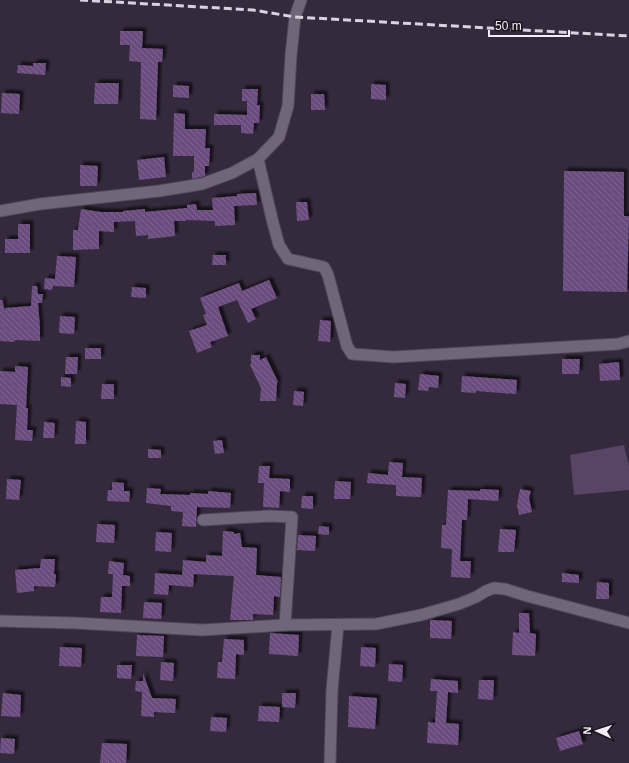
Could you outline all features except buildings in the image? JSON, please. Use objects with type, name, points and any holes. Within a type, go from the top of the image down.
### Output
[{"type":"street","points":[[0,211],[40,204],[160,191],[202,184],[232,173],[258,158],[279,137],[288,106],[295,17],[301,0]]},
{"type":"street","points":[[258,158],[279,245],[288,259],[324,267],[328,275],[347,346],[352,354],[394,357],[618,344],[629,341]]},
{"type":"street","points":[[203,520],[269,516],[292,517],[285,625]]},
{"type":"street","points":[[0,621],[76,622],[202,630],[285,625],[376,624],[421,615],[459,604],[494,588],[505,589],[629,623]]},
{"type":"street","points":[[330,763],[332,690],[338,625]]},
{"type":"shaded area","points":[[624,445],[629,466],[629,490],[574,495],[570,455]]},
{"type":"railway","points":[[80,0],[253,10],[295,17],[629,36]]}]
